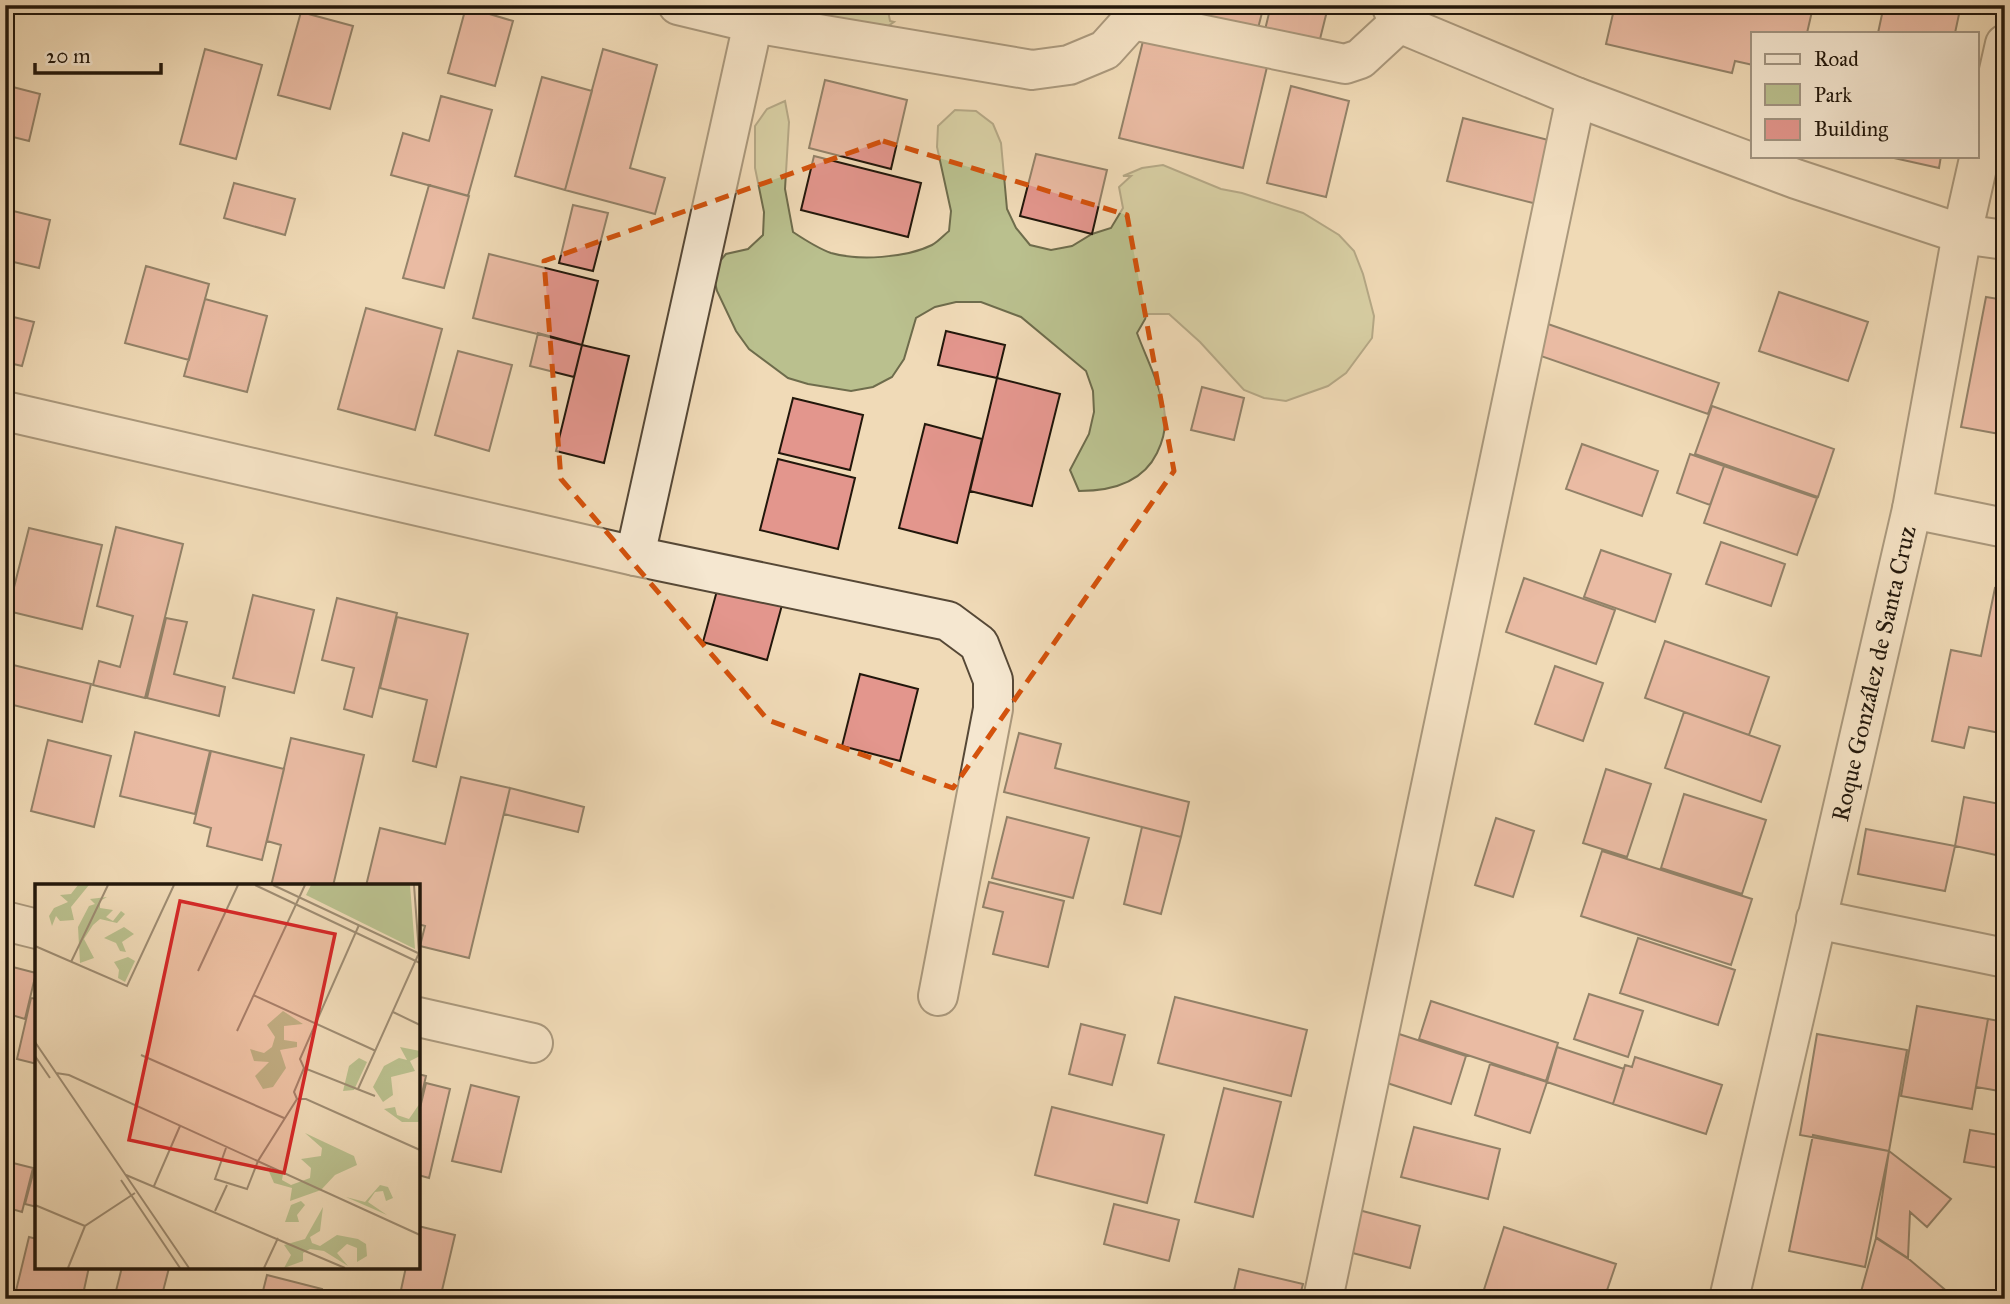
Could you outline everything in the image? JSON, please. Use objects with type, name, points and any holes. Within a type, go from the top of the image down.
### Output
[{"type":"street","points":[[678,5],[755,14],[1032,70],[1069,65],[1105,50],[1134,13],[1345,64],[1360,59],[1395,14],[1576,97],[1796,179],[1962,234],[2005,240]]},
{"type":"street","points":[[635,556],[755,14]]},
{"type":"street","name":"Roque González de Santa Cruz","points":[[1728,1299],[1912,509],[1962,234],[2005,44]]},
{"type":"street","points":[[1323,1299],[1576,97]]},
{"type":"street","points":[[5,411],[635,556],[948,621],[979,644],[993,680],[993,709],[938,996]]},
{"type":"street","points":[[1912,509],[2005,528]]},
{"type":"street","points":[[1816,919],[2005,958]]},
{"type":"street","points":[[5,921],[35,928]]},
{"type":"street","points":[[420,1017],[533,1043]]},
{"type":"highlighted area","points":[[883,141],[1127,215],[1174,471],[953,788],[768,720],[561,479],[544,261]]},
{"type":"green space","points":[[887,5],[890,21],[894,22],[875,35],[833,26],[824,6]]},
{"type":"green space","points":[[785,101],[789,122],[785,189],[793,232],[826,251],[855,257],[909,253],[932,245],[949,231],[951,211],[937,147],[938,126],[955,110],[976,111],[993,124],[1001,143],[1007,209],[1016,228],[1030,245],[1051,250],[1072,246],[1092,234],[1111,228],[1123,208],[1119,187],[1131,176],[1123,176],[1142,168],[1163,165],[1221,189],[1303,213],[1339,235],[1354,251],[1363,274],[1374,316],[1372,338],[1346,373],[1328,386],[1286,401],[1264,398],[1244,390],[1200,342],[1169,314],[1148,314],[1137,333],[1163,406],[1165,421],[1162,440],[1151,464],[1134,479],[1124,484],[1091,491],[1079,491],[1070,470],[1089,434],[1094,412],[1093,391],[1086,371],[1021,317],[981,302],[956,302],[935,307],[916,318],[904,359],[892,377],[873,387],[851,391],[788,378],[749,349],[736,331],[717,291],[712,270],[726,254],[748,249],[763,235],[764,212],[755,168],[755,126],[767,109]]},
{"type":"building","points":[[1177,5],[1264,5],[1256,36],[1175,15]]},
{"type":"building","points":[[1271,5],[1328,7],[1317,51],[1263,38]]},
{"type":"building","points":[[1615,5],[1813,7],[1807,32],[1751,32],[1751,65],[1735,61],[1732,73],[1606,44]]},
{"type":"building","points":[[1884,5],[1961,5],[1955,32],[1878,32]]},
{"type":"building","points":[[466,7],[513,21],[495,86],[448,73]]},
{"type":"building","points":[[301,12],[353,26],[330,109],[278,95]]},
{"type":"building","points":[[1144,37],[1267,67],[1243,168],[1119,138]]},
{"type":"building","points":[[205,49],[262,65],[236,159],[180,144]]},
{"type":"building","points":[[603,49],[657,65],[630,168],[665,178],[655,214],[565,190]]},
{"type":"building","points":[[542,77],[592,91],[565,190],[515,176]]},
{"type":"building","points":[[825,80],[907,100],[891,169],[809,148]]},
{"type":"building","points":[[5,85],[40,94],[29,141],[5,135]]},
{"type":"building","points":[[1291,86],[1349,101],[1326,197],[1267,183]]},
{"type":"building","points":[[441,96],[492,110],[468,196],[391,175],[403,133],[429,141]]},
{"type":"building","points":[[1463,118],[1552,141],[1537,204],[1447,181]]},
{"type":"building","points":[[1036,154],[1107,170],[1092,234],[1020,216]]},
{"type":"building","points":[[814,156],[921,183],[908,237],[801,210]]},
{"type":"building","points":[[1894,158],[1941,158],[1939,168]]},
{"type":"building","points":[[234,183],[295,199],[285,235],[224,218]]},
{"type":"building","points":[[429,185],[469,196],[444,288],[403,278]]},
{"type":"building","points":[[573,205],[608,213],[593,271],[559,263]]},
{"type":"building","points":[[5,209],[50,220],[39,268],[5,260]]},
{"type":"building","points":[[489,254],[598,281],[582,345],[473,318]]},
{"type":"building","points":[[146,266],[209,284],[189,360],[125,343]]},
{"type":"building","points":[[1779,292],[1868,322],[1848,381],[1759,351]]},
{"type":"building","points":[[1986,297],[2005,300],[2005,435],[1961,427]]},
{"type":"building","points":[[205,299],[267,316],[247,392],[184,376]]},
{"type":"building","points":[[366,308],[442,329],[415,430],[338,409]]},
{"type":"building","points":[[5,315],[34,322],[22,366],[5,362]]},
{"type":"building","points":[[1545,323],[1719,383],[1708,414],[1535,354]]},
{"type":"building","points":[[946,331],[1005,345],[997,378],[938,365]]},
{"type":"building","points":[[538,333],[582,345],[574,377],[530,366]]},
{"type":"building","points":[[582,345],[629,356],[604,463],[556,451]]},
{"type":"building","points":[[458,351],[512,365],[489,451],[435,435]]},
{"type":"building","points":[[997,378],[1060,394],[1032,506],[970,491]]},
{"type":"building","points":[[1202,387],[1244,398],[1234,440],[1191,430]]},
{"type":"building","points":[[793,398],[863,415],[850,470],[779,453]]},
{"type":"building","points":[[1712,406],[1834,449],[1818,497],[1695,454]]},
{"type":"building","points":[[925,424],[982,439],[957,543],[899,528]]},
{"type":"building","points":[[1582,444],[1658,471],[1642,516],[1566,489]]},
{"type":"building","points":[[1690,454],[1724,466],[1710,505],[1677,493]]},
{"type":"building","points":[[778,459],[855,478],[838,549],[760,530]]},
{"type":"building","points":[[1724,466],[1817,498],[1797,555],[1704,523]]},
{"type":"building","points":[[116,527],[183,544],[145,698],[93,685],[99,661],[120,667],[133,616],[97,606]]},
{"type":"building","points":[[29,528],[102,545],[82,629],[8,611]]},
{"type":"building","points":[[1721,542],[1785,564],[1771,606],[1706,584]]},
{"type":"building","points":[[1601,550],[1671,574],[1655,622],[1584,597]]},
{"type":"building","points":[[721,576],[785,594],[767,660],[703,642]]},
{"type":"building","points":[[1524,578],[1615,610],[1596,664],[1506,632]]},
{"type":"building","points":[[1995,588],[2005,590],[2005,734],[1969,727],[1964,748],[1932,741],[1951,650],[1981,656]]},
{"type":"building","points":[[253,595],[314,610],[294,693],[233,678]]},
{"type":"building","points":[[337,598],[397,613],[372,717],[344,709],[354,668],[322,660]]},
{"type":"building","points":[[397,617],[468,634],[436,767],[413,761],[427,700],[380,688]]},
{"type":"building","points":[[166,618],[187,622],[174,674],[225,687],[219,716],[147,698]]},
{"type":"building","points":[[1665,641],[1769,677],[1749,735],[1645,698]]},
{"type":"building","points":[[5,663],[91,684],[82,722],[5,703]]},
{"type":"building","points":[[1555,666],[1603,683],[1583,741],[1535,724]]},
{"type":"building","points":[[860,674],[918,689],[900,761],[842,746]]},
{"type":"building","points":[[1684,712],[1780,746],[1761,802],[1665,768]]},
{"type":"building","points":[[135,732],[210,751],[195,814],[120,796]]},
{"type":"building","points":[[1019,733],[1061,744],[1055,768],[1189,802],[1181,837],[1004,792]]},
{"type":"building","points":[[291,738],[364,755],[333,884],[271,884],[281,845],[267,841]]},
{"type":"building","points":[[48,740],[111,756],[94,827],[31,811]]},
{"type":"building","points":[[211,751],[284,769],[262,860],[207,846],[211,828],[194,823]]},
{"type":"building","points":[[1606,769],[1651,784],[1627,857],[1583,843]]},
{"type":"building","points":[[461,777],[510,788],[469,958],[420,946],[425,926],[420,925],[420,884],[366,884],[380,828],[445,844]]},
{"type":"building","points":[[510,788],[584,807],[578,832],[504,814]]},
{"type":"building","points":[[1684,794],[1766,820],[1742,894],[1661,868]]},
{"type":"building","points":[[1964,797],[2005,805],[2005,857],[1955,846]]},
{"type":"building","points":[[1007,817],[1089,838],[1073,898],[992,878]]},
{"type":"building","points":[[1496,818],[1534,831],[1513,897],[1475,885]]},
{"type":"building","points":[[1142,827],[1181,837],[1161,914],[1124,904]]},
{"type":"building","points":[[1866,829],[1955,846],[1945,891],[1858,874]]},
{"type":"building","points":[[1602,851],[1752,899],[1731,965],[1581,916]]},
{"type":"building","points":[[989,882],[1064,901],[1048,967],[993,954],[1003,912],[983,907]]},
{"type":"building","points":[[1638,938],[1735,970],[1718,1025],[1620,993]]},
{"type":"building","points":[[5,965],[35,973],[25,1019],[5,1013]]},
{"type":"building","points":[[1589,994],[1643,1011],[1628,1057],[1574,1039]]},
{"type":"building","points":[[1175,997],[1307,1030],[1291,1096],[1158,1063]]},
{"type":"building","points":[[31,998],[35,999],[35,1064],[17,1059]]},
{"type":"building","points":[[1431,1001],[1558,1043],[1546,1081],[1419,1039]]},
{"type":"building","points":[[1917,1006],[1988,1019],[1972,1109],[1901,1096]]},
{"type":"building","points":[[1988,1019],[2005,1022],[2005,1092],[1976,1087]]},
{"type":"building","points":[[1081,1024],[1125,1035],[1112,1085],[1069,1074]]},
{"type":"building","points":[[1393,1032],[1466,1056],[1451,1104],[1378,1080]]},
{"type":"building","points":[[1817,1034],[1907,1050],[1889,1151],[1800,1135]]},
{"type":"building","points":[[1557,1047],[1624,1069],[1613,1104],[1547,1082]]},
{"type":"building","points":[[1635,1057],[1722,1085],[1706,1134],[1613,1104],[1625,1065],[1632,1067]]},
{"type":"building","points":[[1490,1064],[1547,1082],[1530,1133],[1475,1115]]},
{"type":"building","points":[[420,1074],[426,1076],[420,1102]]},
{"type":"building","points":[[426,1083],[450,1089],[429,1178],[420,1176],[420,1108]]},
{"type":"building","points":[[471,1085],[519,1097],[501,1172],[452,1161]]},
{"type":"building","points":[[1224,1088],[1281,1102],[1253,1217],[1195,1202]]},
{"type":"building","points":[[1052,1107],[1164,1135],[1147,1203],[1035,1175]]},
{"type":"building","points":[[1414,1127],[1500,1149],[1488,1199],[1401,1177]]},
{"type":"building","points":[[1970,1130],[2005,1136],[2005,1169],[1964,1162]]},
{"type":"building","points":[[1813,1135],[1889,1151],[1865,1267],[1789,1251]]},
{"type":"building","points":[[1889,1151],[1951,1199],[1927,1227],[1910,1212],[1908,1258],[1876,1237]]},
{"type":"building","points":[[5,1161],[33,1168],[22,1212],[5,1207]]},
{"type":"building","points":[[34,1170],[35,1206],[25,1204]]},
{"type":"building","points":[[1114,1204],[1179,1220],[1169,1261],[1104,1244]]},
{"type":"building","points":[[1351,1208],[1420,1226],[1410,1268],[1341,1250]]},
{"type":"building","points":[[420,1226],[455,1235],[440,1299],[399,1299],[406,1269],[420,1269]]},
{"type":"building","points":[[1504,1227],[1616,1264],[1604,1299],[1481,1299]]},
{"type":"building","points":[[29,1237],[35,1238],[35,1269],[89,1269],[82,1299],[14,1299]]},
{"type":"building","points":[[1876,1238],[1910,1260],[1956,1299],[1859,1299]]},
{"type":"building","points":[[122,1269],[169,1269],[161,1299],[114,1299]]},
{"type":"building","points":[[1239,1269],[1303,1284],[1299,1299],[1232,1299]]},
{"type":"building","points":[[267,1275],[322,1289],[320,1299],[261,1299]]},
{"type":"building","points":[[2005,1281],[2005,1299],[1990,1299]]}]
